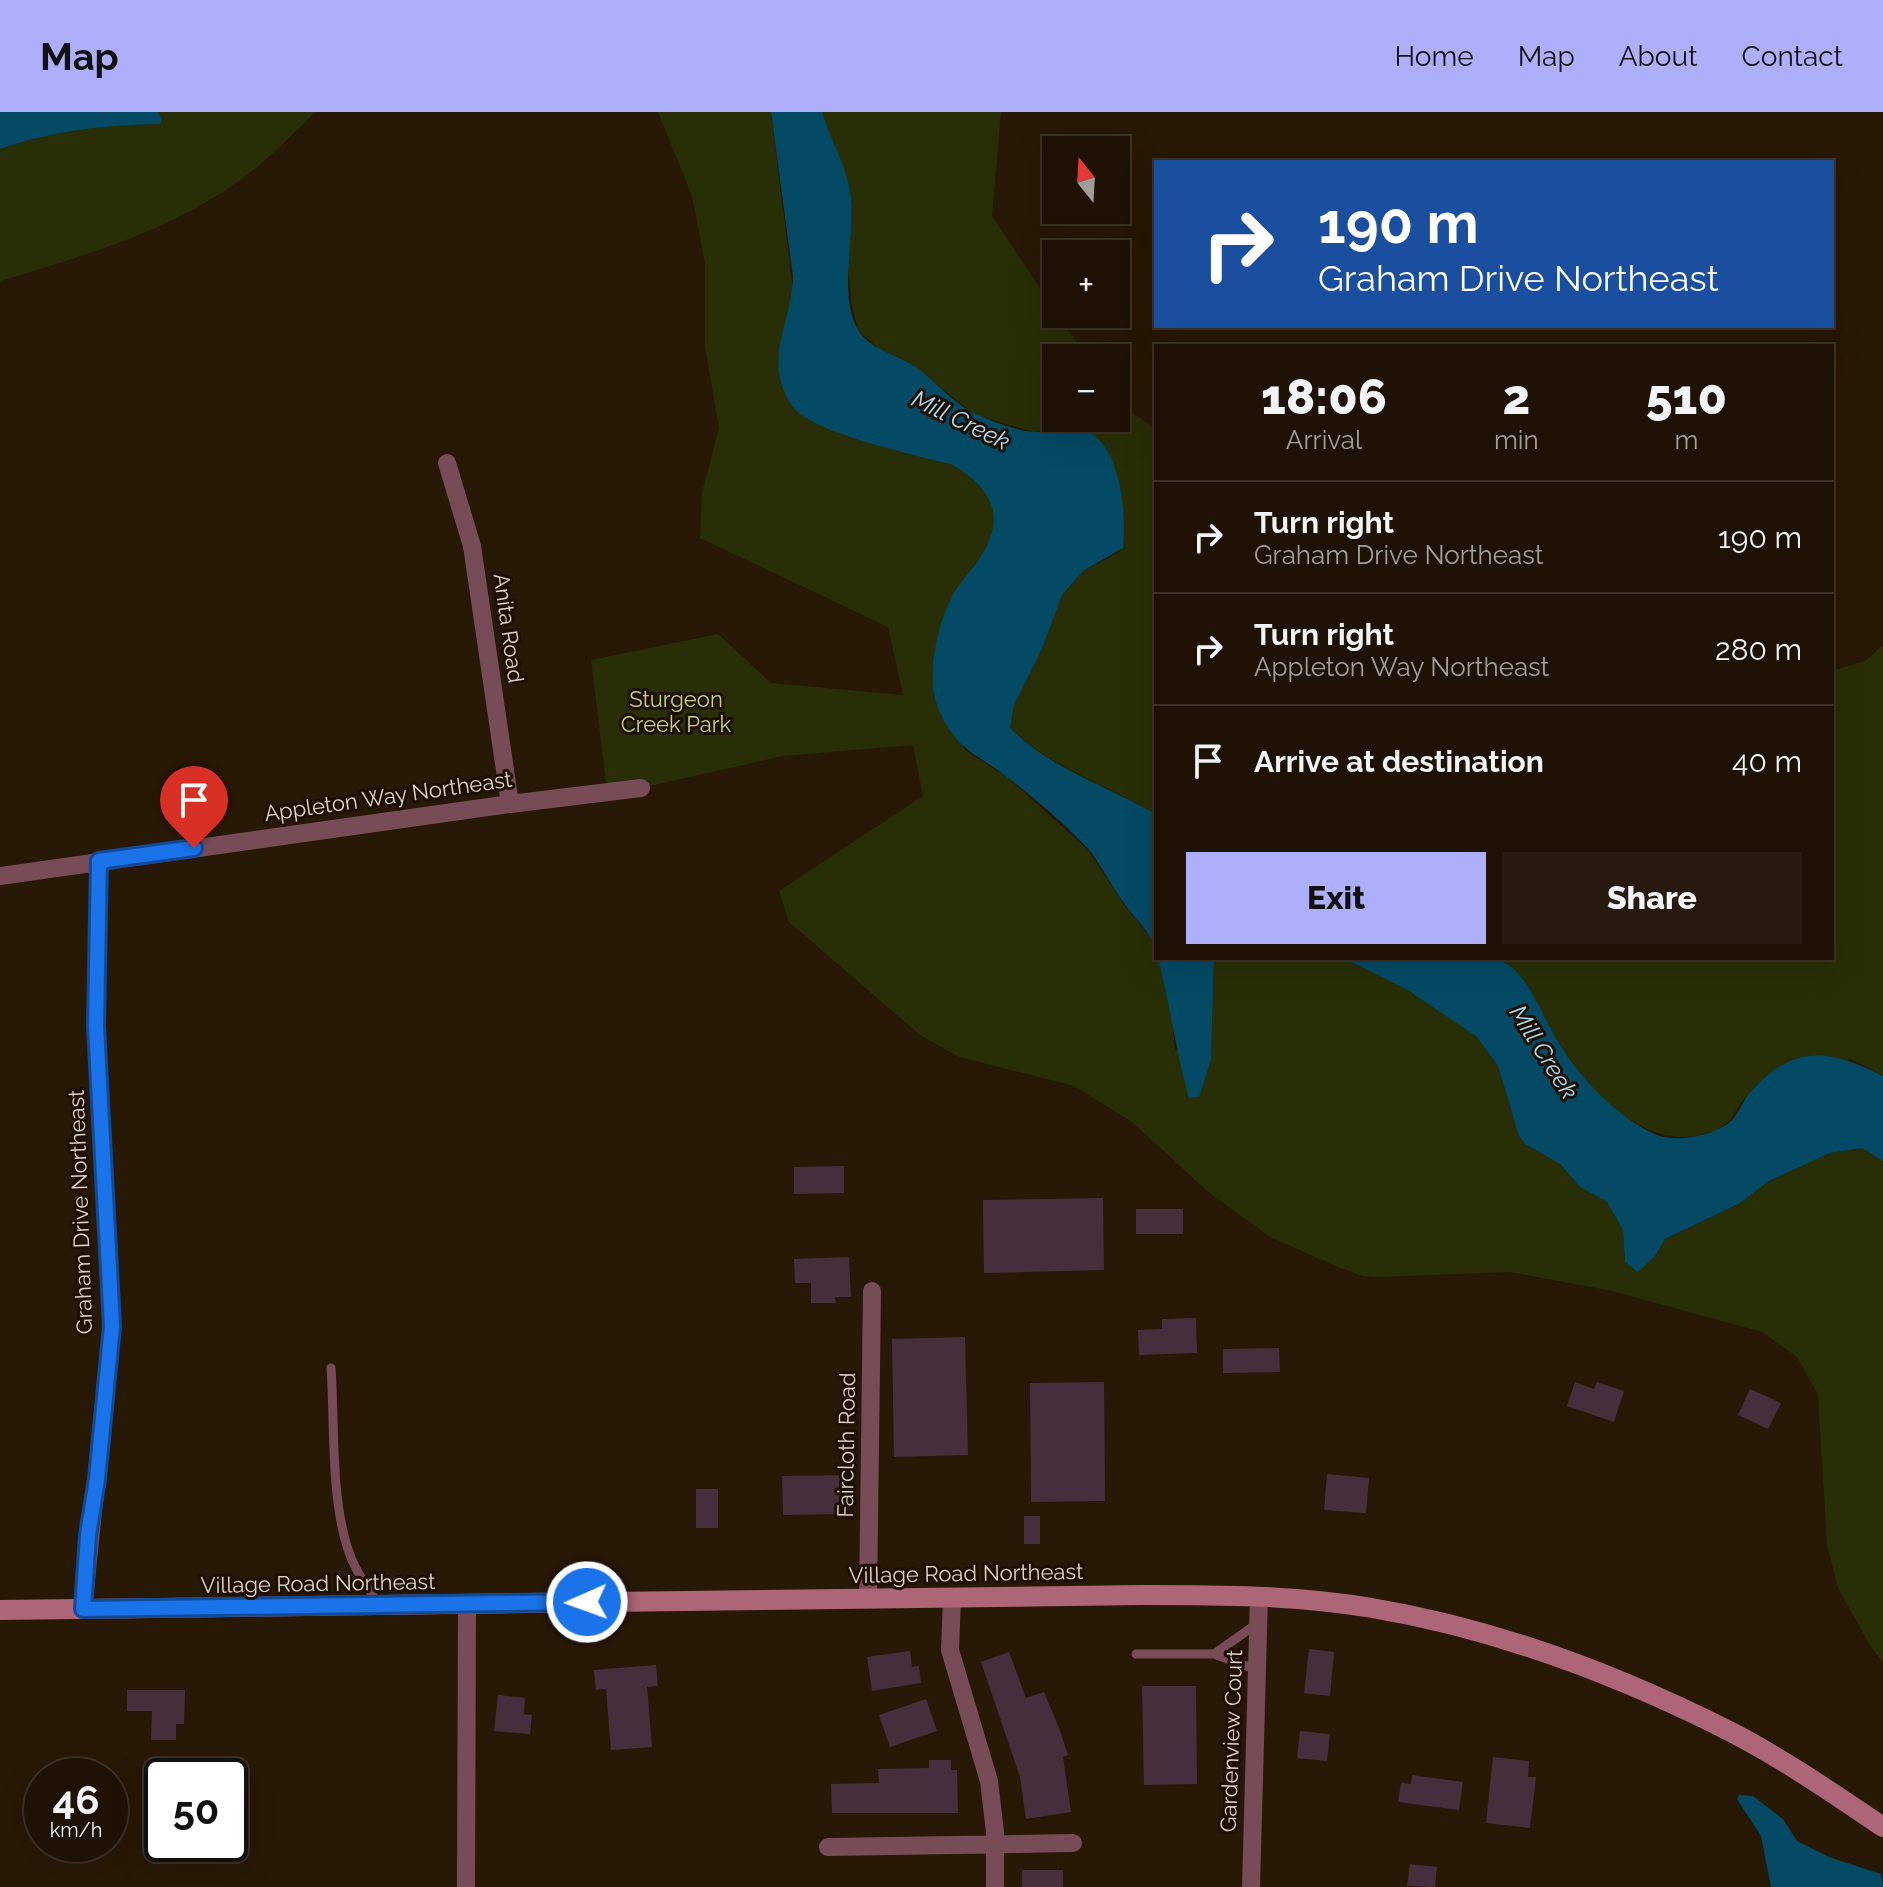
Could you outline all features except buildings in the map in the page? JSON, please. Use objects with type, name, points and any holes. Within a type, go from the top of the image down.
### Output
[{"type":"main road","name":"Village Road Northeast","points":[[0,1610],[1259,1596],[1374,1608],[1559,1657],[1649,1694],[1734,1734],[1790,1766],[1883,1827]]},
{"type":"street","name":"Anita Road","points":[[447,463],[472,546],[510,804]]},
{"type":"street","name":"Appleton Way Northeast","points":[[0,876],[641,788]]},
{"type":"street","name":"Graham Drive Northeast","points":[[83,1609],[88,1535],[97,1479],[112,1326],[96,1026],[99,861]]},
{"type":"street","name":"Faircloth Road","points":[[868,1599],[872,1291]]},
{"type":"street","name":"Gardenview Court","points":[[1251,1887],[1259,1596]]},
{"type":"street","points":[[952,1598],[950,1650],[989,1781],[995,1843],[995,1887]]},
{"type":"street","points":[[466,1887],[467,1605]]},
{"type":"street","points":[[828,1847],[1073,1843]]},
{"type":"lane","points":[[331,1368],[332,1425],[343,1524],[350,1556],[379,1607]]},
{"type":"lane","points":[[1214,1654],[1258,1623]]},
{"type":"lane","points":[[1136,1654],[1214,1654],[1257,1670]]},
{"type":"green space","points":[[158,112],[316,112],[253,171],[186,213],[126,240],[0,281],[0,149],[78,130],[160,124],[162,119]]},
{"type":"green space","name":"Sturgeon Creek Park","points":[[658,112],[771,112],[793,291],[842,434],[953,465],[968,474],[992,500],[995,516],[992,536],[953,595],[936,702],[966,751],[1007,777],[1088,850],[1125,906],[1154,941],[1154,960],[1159,960],[1171,1010],[1175,1050],[1211,1060],[1214,960],[1348,960],[1409,991],[1477,1037],[1498,1066],[1519,1136],[1525,1144],[1560,1164],[1580,1187],[1607,1202],[1623,1230],[1625,1262],[1655,1256],[1665,1239],[1740,1203],[1769,1181],[1830,1153],[1862,1148],[1883,1161],[1883,1662],[1871,1647],[1838,1588],[1827,1545],[1818,1394],[1797,1357],[1762,1332],[1612,1291],[1510,1272],[1380,1277],[1363,1276],[1338,1267],[1270,1237],[1207,1191],[1132,1122],[1074,1086],[959,1057],[920,1035],[789,922],[779,891],[923,796],[913,745],[783,756],[641,788],[607,791],[591,660],[718,634],[771,683],[903,695],[888,627],[700,538],[702,492],[719,428],[705,347],[705,263],[692,196]]},
{"type":"green space","points":[[822,112],[1001,112],[992,216],[1042,291],[1042,328],[1067,328],[1078,344],[1042,344],[1042,431],[1033,432],[974,414],[912,365],[881,351],[858,330],[851,301],[847,250],[852,212]]},
{"type":"green space","points":[[1130,411],[1154,428],[1154,813],[1061,765],[1010,728],[1014,705],[1042,649],[1062,595],[1083,571],[1120,552],[1079,432],[1130,432]]},
{"type":"green space","points":[[1883,645],[1883,1076],[1851,1059],[1754,1093],[1742,1101],[1726,1124],[1714,1131],[1690,1137],[1668,1135],[1646,1128],[1626,1117],[1589,1084],[1561,1046],[1523,980],[1500,960],[1834,960],[1834,670],[1865,661]]},
{"type":"water","points":[[0,112],[158,112],[162,119],[160,124],[59,133],[0,149]]},
{"type":"water","name":"Mill Creek","points":[[771,112],[822,112],[850,192],[849,299],[852,316],[863,337],[914,366],[976,414],[1027,431],[1088,432],[1103,444],[1112,459],[1122,497],[1123,548],[1083,571],[1062,595],[1042,649],[1014,705],[1010,728],[1061,766],[1154,813],[1154,944],[1089,850],[1038,802],[958,741],[944,720],[934,693],[935,648],[948,604],[988,544],[994,518],[992,506],[978,484],[953,465],[843,435],[804,417],[793,407],[780,377],[778,361],[793,276]]},
{"type":"water","points":[[1158,960],[1214,960],[1211,1060],[1199,1097],[1189,1098]]},
{"type":"water","name":"Mill Creek","points":[[1348,960],[1500,960],[1513,968],[1523,980],[1560,1045],[1590,1085],[1629,1119],[1666,1137],[1697,1136],[1717,1130],[1734,1117],[1765,1078],[1796,1059],[1828,1056],[1845,1060],[1883,1076],[1883,1161],[1862,1148],[1830,1153],[1769,1181],[1740,1203],[1665,1239],[1655,1256],[1638,1272],[1625,1262],[1623,1230],[1607,1202],[1580,1187],[1560,1164],[1525,1144],[1519,1136],[1498,1066],[1477,1037],[1409,991]]},
{"type":"water","points":[[1739,1795],[1753,1796],[1783,1819],[1797,1841],[1829,1857],[1881,1874],[1883,1887],[1771,1887],[1761,1836],[1737,1799]]},
{"type":"route","points":[[194,848],[99,861],[96,1026],[112,1326],[97,1479],[88,1535],[83,1609],[587,1602]]}]
